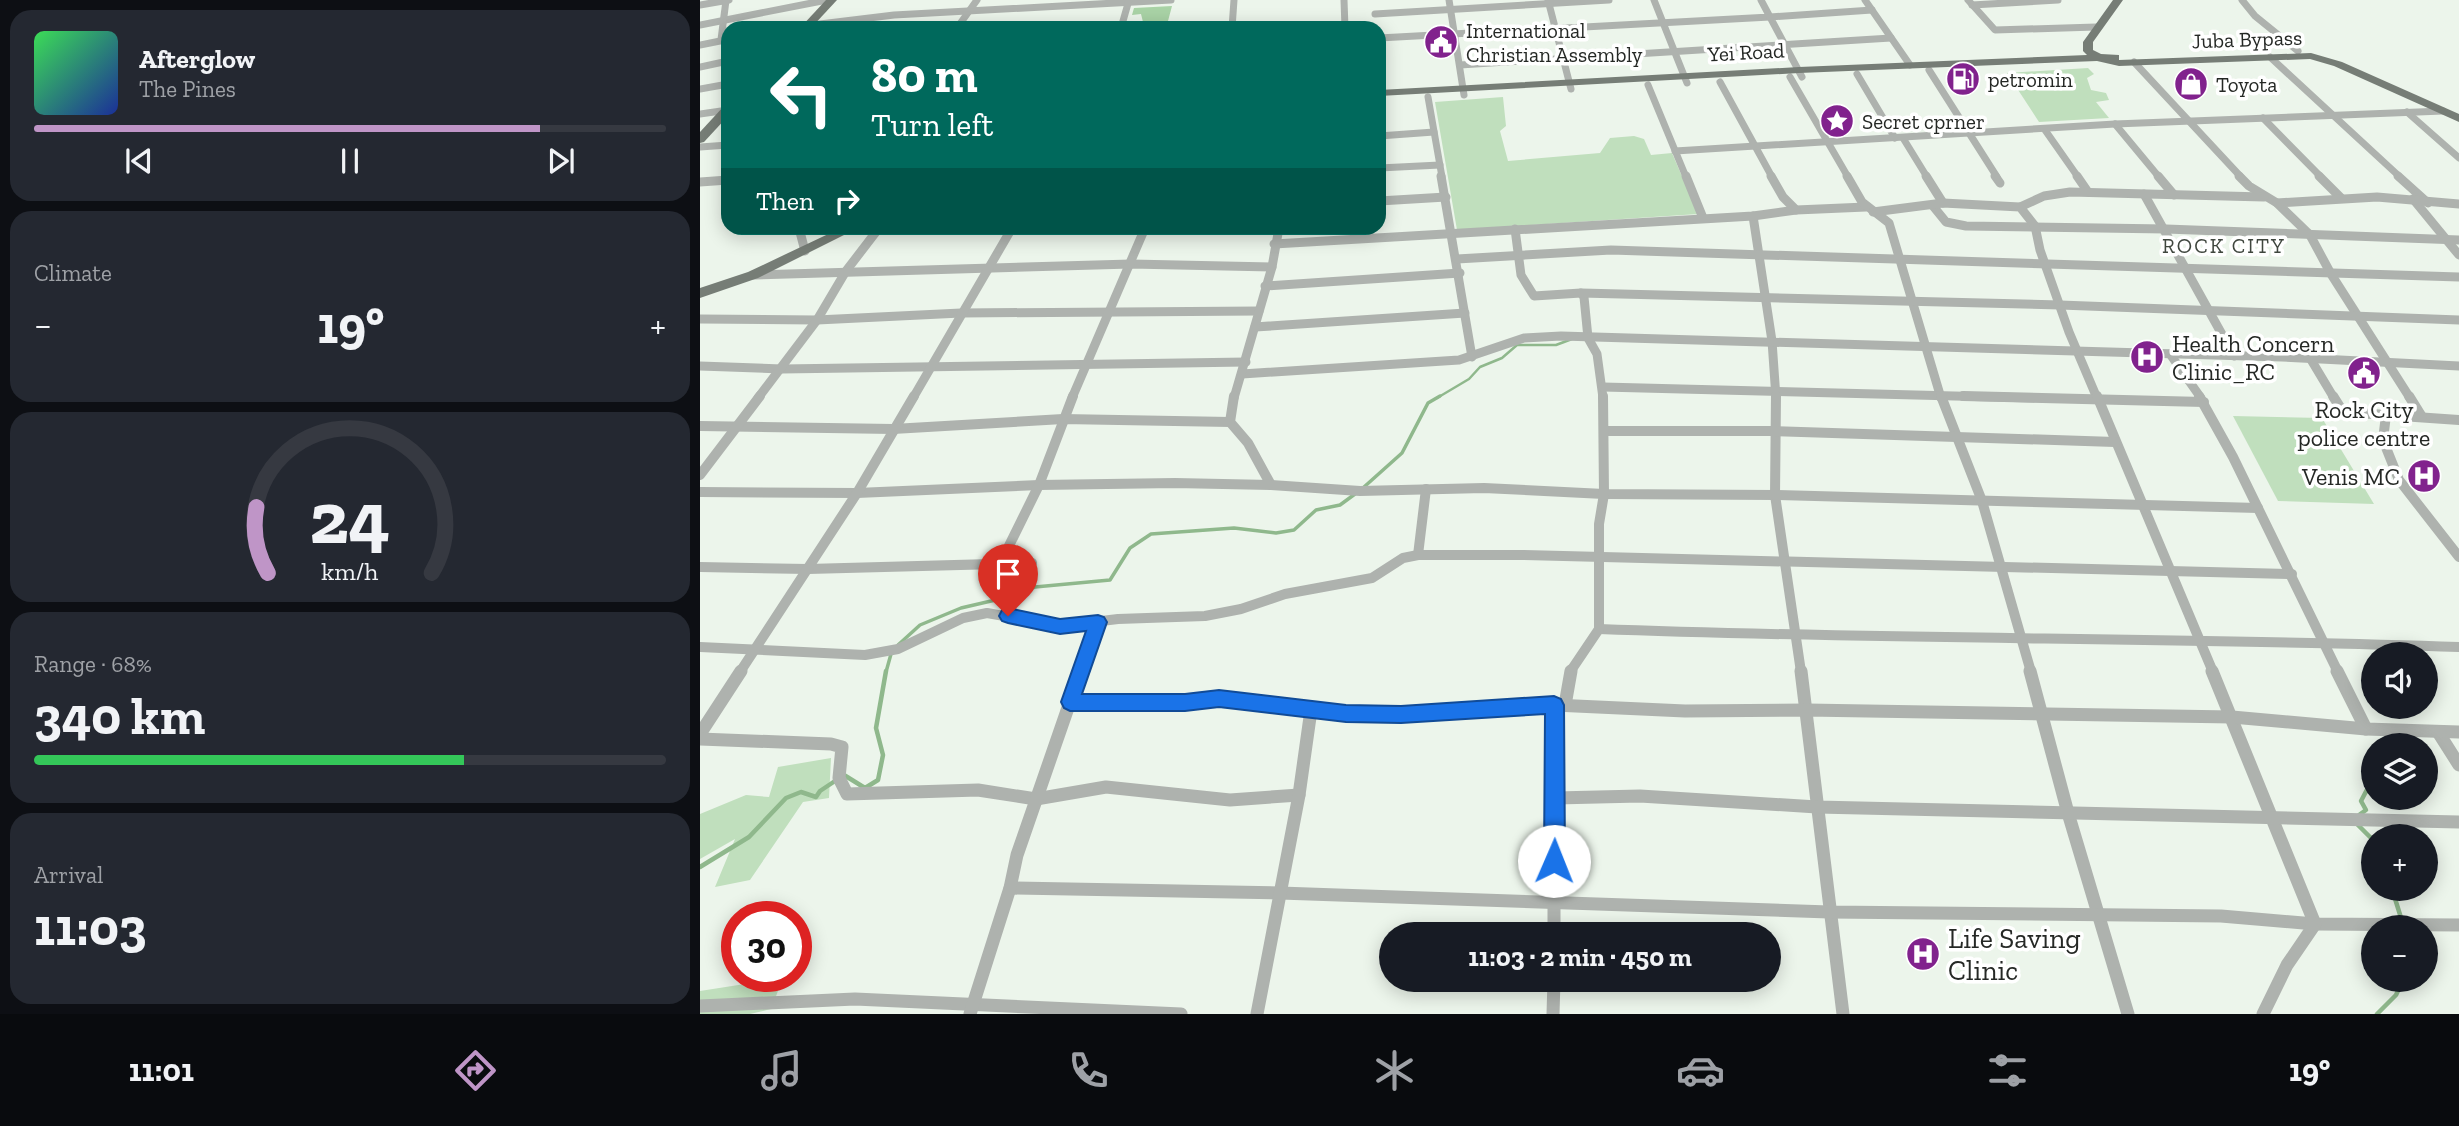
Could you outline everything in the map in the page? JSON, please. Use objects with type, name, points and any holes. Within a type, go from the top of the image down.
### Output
[{"type":"main road","points":[[812,21],[832,0]]},
{"type":"main road","points":[[2096,58],[2088,51],[2088,42],[2115,0]]},
{"type":"main road","points":[[2114,60],[2100,54],[2096,46],[2126,0]]},
{"type":"main road","name":"Juba Bypass","points":[[2114,60],[2315,52],[2459,116]]},
{"type":"main road","name":"Juba Bypass","points":[[2114,60],[2134,62],[2311,56],[2324,58],[2459,116]]},
{"type":"main road","name":"Yei Road","points":[[1570,86],[1648,85],[1685,80],[1720,82],[1910,65],[2096,58],[2114,60]]},
{"type":"main road","name":"Yei Road","points":[[1386,93],[1463,92],[2114,60]]},
{"type":"main road","name":"Yei Road","points":[[1386,99],[1463,92]]},
{"type":"main road","points":[[700,139],[721,117]]},
{"type":"main road","points":[[700,293],[753,275],[823,235]]},
{"type":"main road","points":[[700,286],[835,235]]},
{"type":"street","points":[[700,5],[727,0],[722,20]]},
{"type":"street","points":[[700,24],[827,0]]},
{"type":"street","points":[[962,21],[977,0]]},
{"type":"street","points":[[847,21],[894,15],[1171,0]]},
{"type":"street","points":[[1232,21],[1234,0]]},
{"type":"street","points":[[1345,0],[1345,21]]},
{"type":"street","points":[[1449,0],[1463,92]]},
{"type":"street","points":[[1375,14],[1609,0]]},
{"type":"street","points":[[1654,0],[1685,80]]},
{"type":"street","points":[[1761,0],[1827,142],[1869,210],[1889,223],[1941,397],[1982,501],[2003,568],[2068,813],[2128,1014]]},
{"type":"street","points":[[1865,0],[1910,65]]},
{"type":"street","points":[[1970,2],[2058,0]]},
{"type":"street","points":[[2242,0],[2255,16],[2298,51]]},
{"type":"street","points":[[1123,21],[1129,1]]},
{"type":"street","points":[[1549,2],[1570,86]]},
{"type":"street","points":[[1970,2],[1995,30],[2096,27]]},
{"type":"street","points":[[1386,38],[1872,10]]},
{"type":"street","points":[[1460,65],[1891,38]]},
{"type":"street","points":[[700,45],[721,41]]},
{"type":"street","points":[[2270,57],[2428,203]]},
{"type":"street","points":[[700,66],[721,62]]},
{"type":"street","points":[[2134,62],[2249,186],[2277,203],[2310,235],[2331,274],[2361,317],[2422,417]]},
{"type":"street","points":[[1929,70],[2000,183]]},
{"type":"street","points":[[1857,74],[1938,204],[1940,220],[1947,224],[2459,240]]},
{"type":"street","points":[[1720,82],[1783,197],[1796,210]]},
{"type":"street","points":[[700,89],[721,85]]},
{"type":"street","points":[[1648,85],[1703,218]]},
{"type":"street","points":[[1428,97],[1460,273],[1472,357]]},
{"type":"street","points":[[700,114],[721,111]]},
{"type":"street","points":[[1675,151],[2115,124],[2443,111]]},
{"type":"street","points":[[2407,112],[2459,158]]},
{"type":"street","points":[[2263,118],[2341,198]]},
{"type":"street","points":[[2115,124],[2174,195]]},
{"type":"street","points":[[2045,130],[2088,192]]},
{"type":"street","points":[[1386,135],[1434,132]]},
{"type":"street","points":[[700,147],[721,146]]},
{"type":"street","points":[[1386,168],[1440,164]]},
{"type":"street","points":[[700,182],[721,180]]},
{"type":"street","points":[[1274,244],[1753,216],[1796,210],[1869,210],[1938,204],[1998,204],[2020,207],[2044,196],[2088,192],[2264,197]]},
{"type":"street","points":[[2144,194],[2166,229],[2208,312],[2234,356]]},
{"type":"street","points":[[1386,201],[1446,197]]},
{"type":"street","points":[[2277,203],[2341,198],[2413,198],[2428,203],[2459,204]]},
{"type":"street","points":[[2413,198],[2459,255]]},
{"type":"street","points":[[2020,207],[2035,226],[2044,264],[2077,351],[2232,717],[2315,924]]},
{"type":"street","points":[[1753,216],[1768,299],[1772,341],[1776,392],[1776,495],[1807,710],[1843,1014]]},
{"type":"street","points":[[1515,229],[1522,276],[1530,294],[1534,296],[1581,293],[2060,305],[2459,320]]},
{"type":"street","points":[[801,235],[804,248]]},
{"type":"street","points":[[700,475],[782,369],[873,235]]},
{"type":"street","points":[[700,736],[857,494],[1008,235]]},
{"type":"street","points":[[1000,564],[1039,485],[1085,364],[1143,235]]},
{"type":"street","points":[[1230,422],[1272,267],[1277,235]]},
{"type":"street","points":[[1457,258],[1611,250],[2459,277]]},
{"type":"street","points":[[753,275],[1131,264],[1272,267]]},
{"type":"street","points":[[1265,286],[1460,273]]},
{"type":"street","points":[[1554,922],[1560,705],[1574,664],[1595,640],[1599,629],[1599,524],[1604,494],[1603,387],[1597,354],[1588,338],[1586,305],[1581,293]]},
{"type":"street","points":[[700,319],[817,320],[961,313],[1259,311]]},
{"type":"street","points":[[1255,327],[1465,313]]},
{"type":"street","points":[[1242,374],[1435,363],[1472,357],[1524,338],[1772,341],[1926,348],[2310,358],[2459,366]]},
{"type":"street","points":[[2170,354],[2183,376],[2204,402],[2366,729]]},
{"type":"street","points":[[2310,358],[2343,412],[2459,420]]},
{"type":"street","points":[[700,366],[782,369],[1246,362]]},
{"type":"street","points":[[1603,387],[2204,402]]},
{"type":"street","points":[[2386,415],[2383,440],[2399,480],[2459,557]]},
{"type":"street","points":[[700,425],[893,429],[1063,419],[1230,422],[1248,443],[1271,485]]},
{"type":"street","points":[[1604,431],[1774,431],[2115,442]]},
{"type":"street","points":[[700,492],[857,494],[1039,485],[1175,483],[1271,485],[1360,491],[1426,489],[1776,495],[2258,508]]},
{"type":"street","points":[[1418,555],[1426,489]]},
{"type":"street","points":[[700,647],[878,654],[909,645],[963,618],[987,613],[1060,626],[1179,618],[1232,611],[1285,594],[1372,578],[1402,558],[1418,555],[2169,570],[2292,575]]},
{"type":"street","points":[[700,567],[808,569],[1032,563]]},
{"type":"street","points":[[971,1010],[1010,888],[1017,855],[1098,622]]},
{"type":"street","points":[[1599,629],[2459,647]]},
{"type":"street","points":[[1070,702],[1185,703],[1219,699],[1311,710],[1401,715],[1560,705],[1685,711],[1807,710],[2232,717],[2366,729],[2459,732]]},
{"type":"street","points":[[1257,1014],[1299,795],[1311,710]]},
{"type":"street","points":[[2438,732],[2459,765]]},
{"type":"street","points":[[700,736],[831,744],[842,747],[839,778],[847,794],[978,790],[1036,799],[1106,787],[1230,800],[1299,795]]},
{"type":"street","points":[[1556,798],[1640,796],[1817,807],[2459,822]]},
{"type":"street","points":[[1010,888],[1555,901],[1829,912],[2221,916],[2315,924],[2459,925]]},
{"type":"street","points":[[2263,1014],[2287,965],[2315,924]]},
{"type":"street","points":[[1553,1014],[1554,992]]},
{"type":"street","points":[[700,1006],[855,999],[971,1010],[1181,1014]]},
{"type":"green space","points":[[2088,68],[2094,74],[2087,78],[2091,90],[2106,93],[2109,100],[2096,102],[2109,118],[2039,122],[2007,73]]},
{"type":"green space","points":[[1503,97],[1506,126],[1500,131],[1508,161],[1600,153],[1610,138],[1634,136],[1644,139],[1651,155],[1672,153],[1698,214],[1457,230],[1435,102]]},
{"type":"green space","points":[[2233,416],[2322,418],[2374,504],[2278,501]]},
{"type":"green space","points":[[831,758],[829,798],[803,802],[750,880],[715,887],[735,839],[700,859],[700,814],[746,795],[769,797],[778,767]]},
{"type":"green space","points":[[721,988],[721,992],[778,992],[771,1009],[750,1014],[700,1014],[700,991]]},
{"type":"building","points":[[1172,6],[1168,21],[1143,21],[1141,14],[1132,15],[1134,8]]},
{"type":"waterway","points":[[1437,398],[1469,379],[1480,367],[1502,358],[1517,345],[1556,345],[1572,339]]},
{"type":"waterway","points":[[1364,487],[1402,453],[1428,403],[1440,396]]},
{"type":"waterway","points":[[898,645],[920,625],[961,608],[1004,598],[1035,587],[1110,580],[1130,548],[1151,534],[1234,528],[1276,533],[1294,530],[1316,510],[1340,505],[1355,494]]},
{"type":"waterway","points":[[886,672],[891,654]]},
{"type":"waterway","points":[[844,775],[865,788],[878,780],[883,755],[876,728],[886,671]]},
{"type":"waterway","points":[[700,867],[749,837],[786,798],[801,792],[816,797],[820,791],[838,779]]},
{"type":"waterway","points":[[2359,815],[2366,810]]},
{"type":"waterway","points":[[2357,824],[2361,828]]},
{"type":"waterway","points":[[2396,901],[2400,915]]},
{"type":"waterway","points":[[2377,1014],[2397,992]]},
{"type":"place","name":"International Christian Assembly","points":[[1441,42]]},
{"type":"place","name":"petromin","points":[[1963,79]]},
{"type":"place","name":"Toyota","points":[[2191,84]]},
{"type":"place","name":"Secret cprner","points":[[1837,121]]},
{"type":"place","name":"Health Concern Clinic_RC","points":[[2147,357]]},
{"type":"place","name":"Rock City police centre","points":[[2364,373]]},
{"type":"place","name":"Venis MC","points":[[2424,476]]},
{"type":"place","name":"Life Saving Clinic","points":[[1923,954]]},
{"type":"district","name":"ROCK CITY","points":[[2224,245]]},
{"type":"route","points":[[1008,616],[1060,626],[1098,622],[1070,702],[1185,703],[1219,699],[1346,714],[1401,715],[1554,705],[1554,861]]}]
